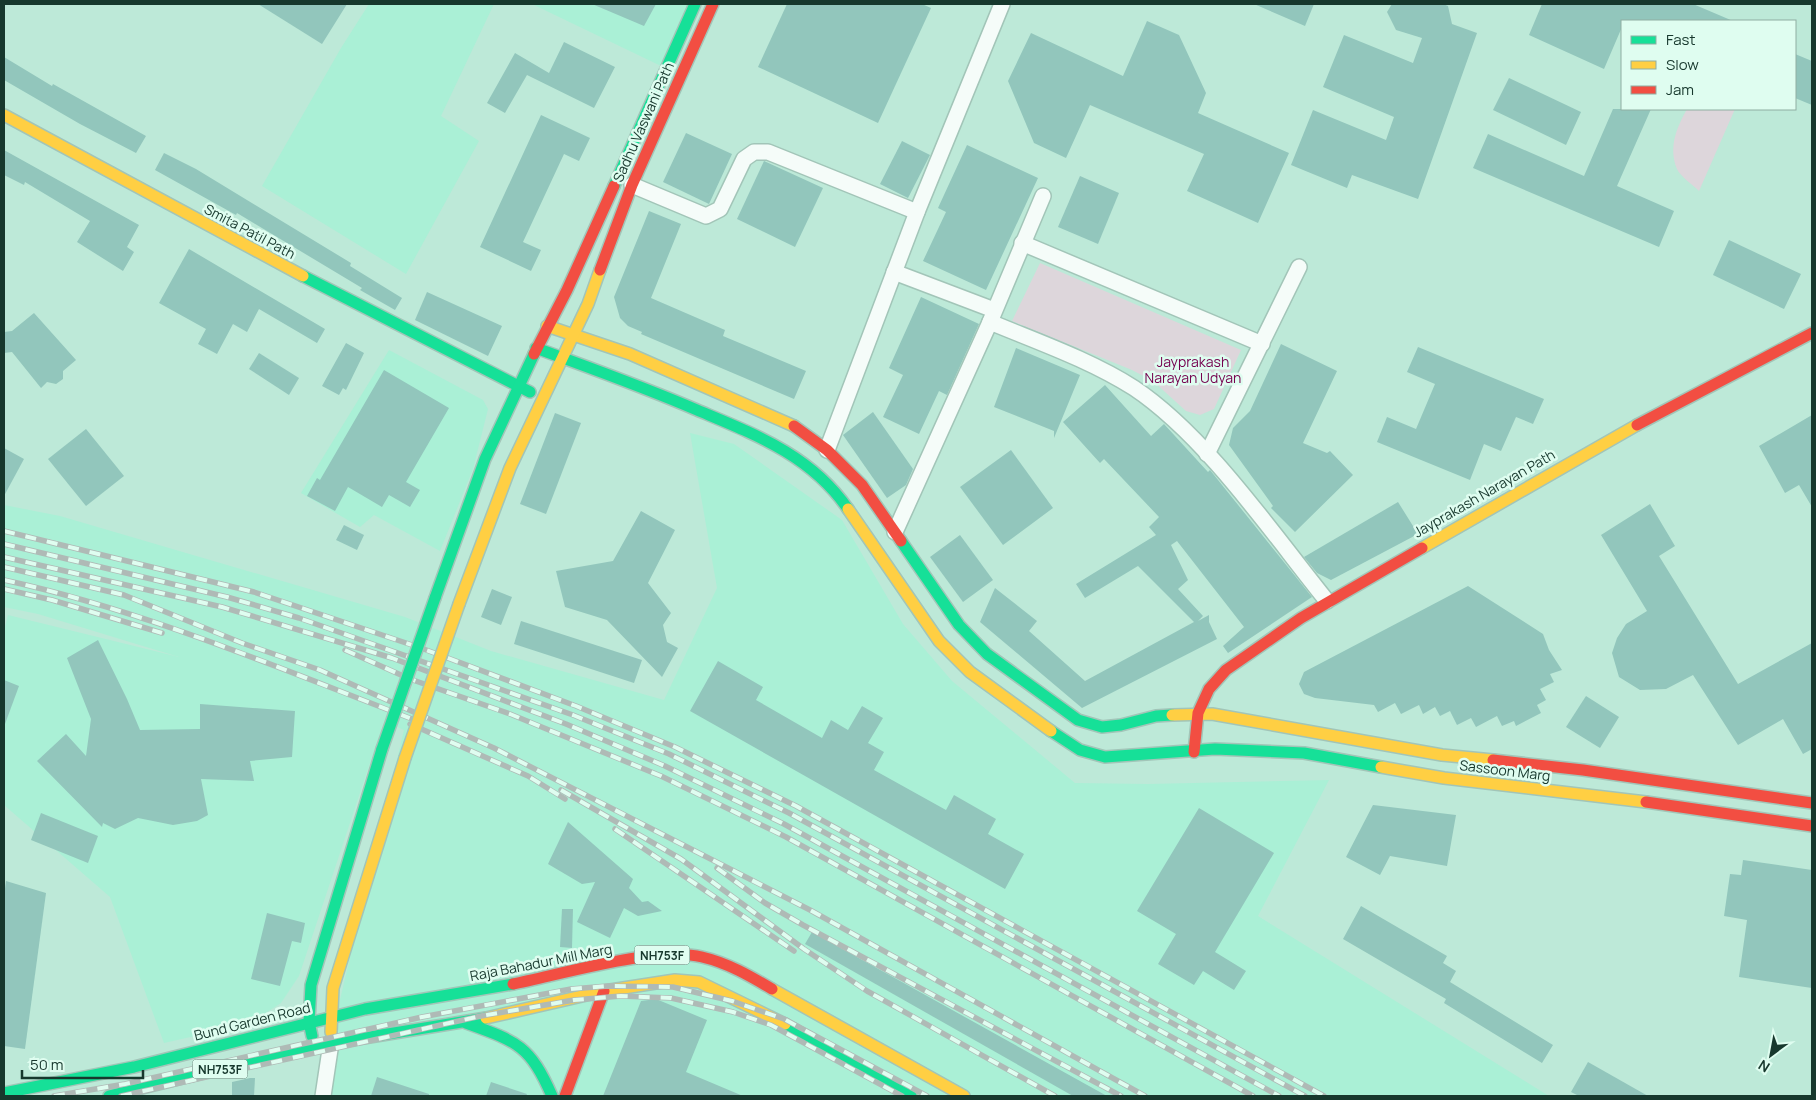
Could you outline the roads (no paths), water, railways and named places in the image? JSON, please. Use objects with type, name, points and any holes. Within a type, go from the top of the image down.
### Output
[{"type":"main road","points":[[314,1046],[309,1022],[311,985],[382,749],[485,459],[536,348],[567,290],[695,4]]},
{"type":"main road","name":"Sadhu Vaswani Path","points":[[331,1043],[333,988],[405,758],[459,604],[510,468],[574,335],[632,185],[713,4]]},
{"type":"main road","name":"Smita Patil Path","points":[[4,114],[359,306],[484,371],[544,399]]},
{"type":"main road","name":"Sassoon Marg","points":[[547,326],[630,354],[791,424],[827,450],[862,485],[959,624],[987,654],[1049,701],[1078,720],[1102,727],[1121,725],[1156,716],[1198,713],[1442,755],[1583,770],[1812,803]]},
{"type":"main road","name":"Jayprakash Narayan Path","points":[[1194,752],[1198,713],[1209,689],[1226,670],[1327,601],[1600,444],[1812,333]]},
{"type":"main road","name":"Sassoon Marg","points":[[536,348],[641,386],[776,444],[810,469],[843,502],[939,641],[977,678],[1072,747],[1105,757],[1215,749],[1304,753],[1444,778],[1587,793],[1812,826]]},
{"type":"main road","name":"Raja Bahadur Mill Marg","points":[[331,1018],[364,1009],[493,988],[639,958],[675,954],[702,957],[737,969],[964,1096]]},
{"type":"main road","name":"NH753F","points":[[109,1096],[314,1046],[466,1023],[604,991],[675,980],[699,982],[795,1029],[911,1096]]},
{"type":"main road","points":[[564,1096],[604,991]]},
{"type":"main road","name":"Bund Garden Road","points":[[4,1094],[134,1067],[331,1018]]},
{"type":"main road","points":[[466,1023],[514,1040],[530,1052],[540,1067],[552,1096]]},
{"type":"street","points":[[827,450],[917,212],[1002,4]]},
{"type":"street","points":[[632,185],[706,216],[720,209],[744,159],[754,152],[768,152],[917,212]]},
{"type":"street","points":[[895,532],[992,316],[1043,196]]},
{"type":"street","points":[[1022,243],[1262,344]]},
{"type":"street","points":[[1207,454],[1299,267]]},
{"type":"street","points":[[894,272],[992,316],[1134,388],[1160,408],[1207,454],[1327,601]]},
{"type":"street","points":[[322,1096],[331,1043]]},
{"type":"railway","points":[[4,531],[254,592],[421,648],[576,706],[675,747],[796,806],[1324,1096]]},
{"type":"railway","points":[[4,544],[227,597],[299,618],[573,715],[669,754],[789,813],[1305,1096]]},
{"type":"railway","points":[[4,557],[222,607],[392,658],[566,724],[665,766],[784,824],[1279,1096]]},
{"type":"railway","points":[[4,567],[124,595],[242,643],[320,670],[494,748],[810,910],[1145,1096]]},
{"type":"railway","points":[[4,580],[110,608],[162,625],[266,662],[420,722]]},
{"type":"railway","points":[[4,589],[52,600],[162,633]]},
{"type":"railway","points":[[345,650],[410,679],[510,714],[661,776],[786,837],[1253,1096]]},
{"type":"railway","points":[[410,724],[528,776],[565,799]]},
{"type":"railway","points":[[561,790],[681,859],[804,949],[867,991],[1055,1096]]},
{"type":"railway","points":[[615,829],[794,951]]},
{"type":"railway","points":[[717,868],[765,903],[803,925],[1121,1096]]},
{"type":"railway","points":[[54,1096],[125,1084],[422,1017],[571,989],[608,986],[673,987],[732,1001],[784,1019],[927,1096]]},
{"type":"railway","points":[[121,1096],[481,1016],[574,1000],[621,996],[671,998],[733,1012],[771,1025],[902,1096]]},
{"type":"park label","name":"Jayprakash Narayan Udyan","points":[[1193,370]]}]
